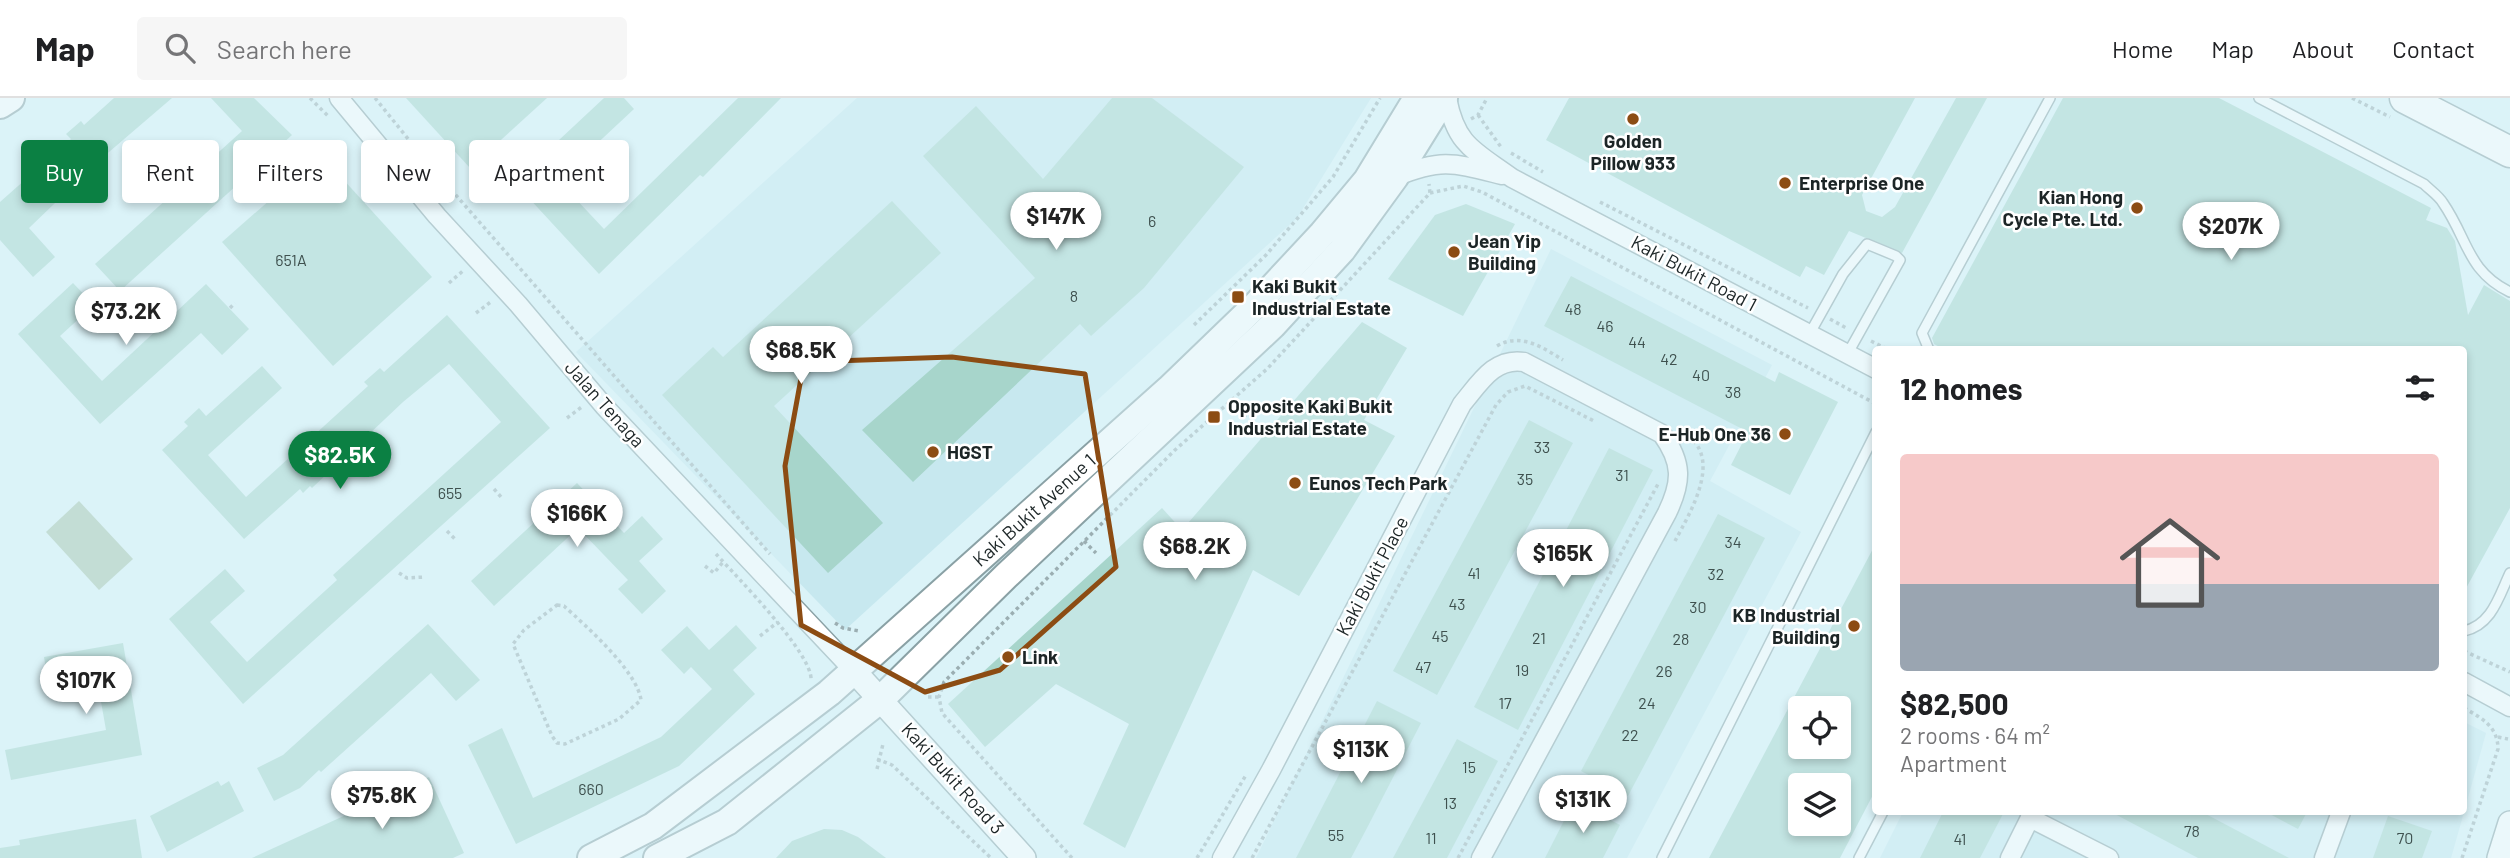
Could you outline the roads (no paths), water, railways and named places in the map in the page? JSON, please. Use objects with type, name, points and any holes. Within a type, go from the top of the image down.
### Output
[{"type":"highway","points":[[2405,98],[2510,152]]},
{"type":"main road","points":[[0,105],[11,98]]},
{"type":"main road","name":"Kaki Bukit Avenue 1","points":[[591,858],[653,826],[855,672],[1169,389],[1255,306],[1322,234],[1367,180],[1417,98]]},
{"type":"main road","name":"Kaki Bukit Avenue 1","points":[[657,858],[727,822],[881,699],[1006,576],[1273,325],[1342,250],[1395,177],[1446,98]]},
{"type":"street","name":"Jalan Tenaga","points":[[340,98],[437,216],[518,304],[604,406],[881,699]]},
{"type":"street","name":"Kaki Bukit Road 1","points":[[1446,98],[1450,120],[1462,141],[1512,178],[1872,367]]},
{"type":"street","name":"Kaki Bukit Road 1","points":[[1395,177],[1433,163],[1466,166],[1512,178]]},
{"type":"street","name":"Kaki Bukit Place","points":[[1222,858],[1271,770],[1462,404],[1487,374],[1502,363],[1515,361],[1524,362],[1662,434],[1674,450],[1681,476],[1678,490],[1667,513],[1481,858]]},
{"type":"street","points":[[2467,684],[2510,707]]},
{"type":"street","name":"Kaki Bukit Road 3","points":[[881,699],[1024,858]]},
{"type":"street","points":[[2010,858],[2032,815],[2109,858]]},
{"type":"street","points":[[2324,858],[2340,815]]},
{"type":"street","points":[[2500,858],[2510,823]]},
{"type":"lane","points":[[1927,346],[1922,333],[2050,98]]},
{"type":"lane","points":[[2259,98],[2424,184],[2443,202],[2476,267],[2493,284],[2510,292]]},
{"type":"lane","points":[[1810,333],[1843,274],[1867,244],[1896,256],[1899,260],[1848,353]]},
{"type":"lane","points":[[1662,858],[1872,441]]},
{"type":"lane","points":[[2467,630],[2476,628],[2488,619],[2510,573]]},
{"type":"lane","points":[[1859,858],[1881,815]]},
{"type":"place","name":"Golden Pillow 933","points":[[1633,119]]},
{"type":"place","name":"Enterprise One","points":[[1785,183]]},
{"type":"place","name":"Kian Hong Cycle Pte. Ltd.","points":[[2137,208]]},
{"type":"place","name":"Jean Yip Building","points":[[1454,252]]},
{"type":"place","name":"Kaki Bukit Industrial Estate","points":[[1238,297]]},
{"type":"place","name":"Opposite Kaki Bukit Industrial Estate","points":[[1214,417]]},
{"type":"place","name":"E-Hub One 36","points":[[1785,434]]},
{"type":"place","name":"HGST","points":[[933,452]]},
{"type":"place","name":"Eunos Tech Park","points":[[1295,483]]},
{"type":"place","name":"KB Industrial Building","points":[[1854,626]]},
{"type":"place","name":"Link","points":[[1008,657]]}]
